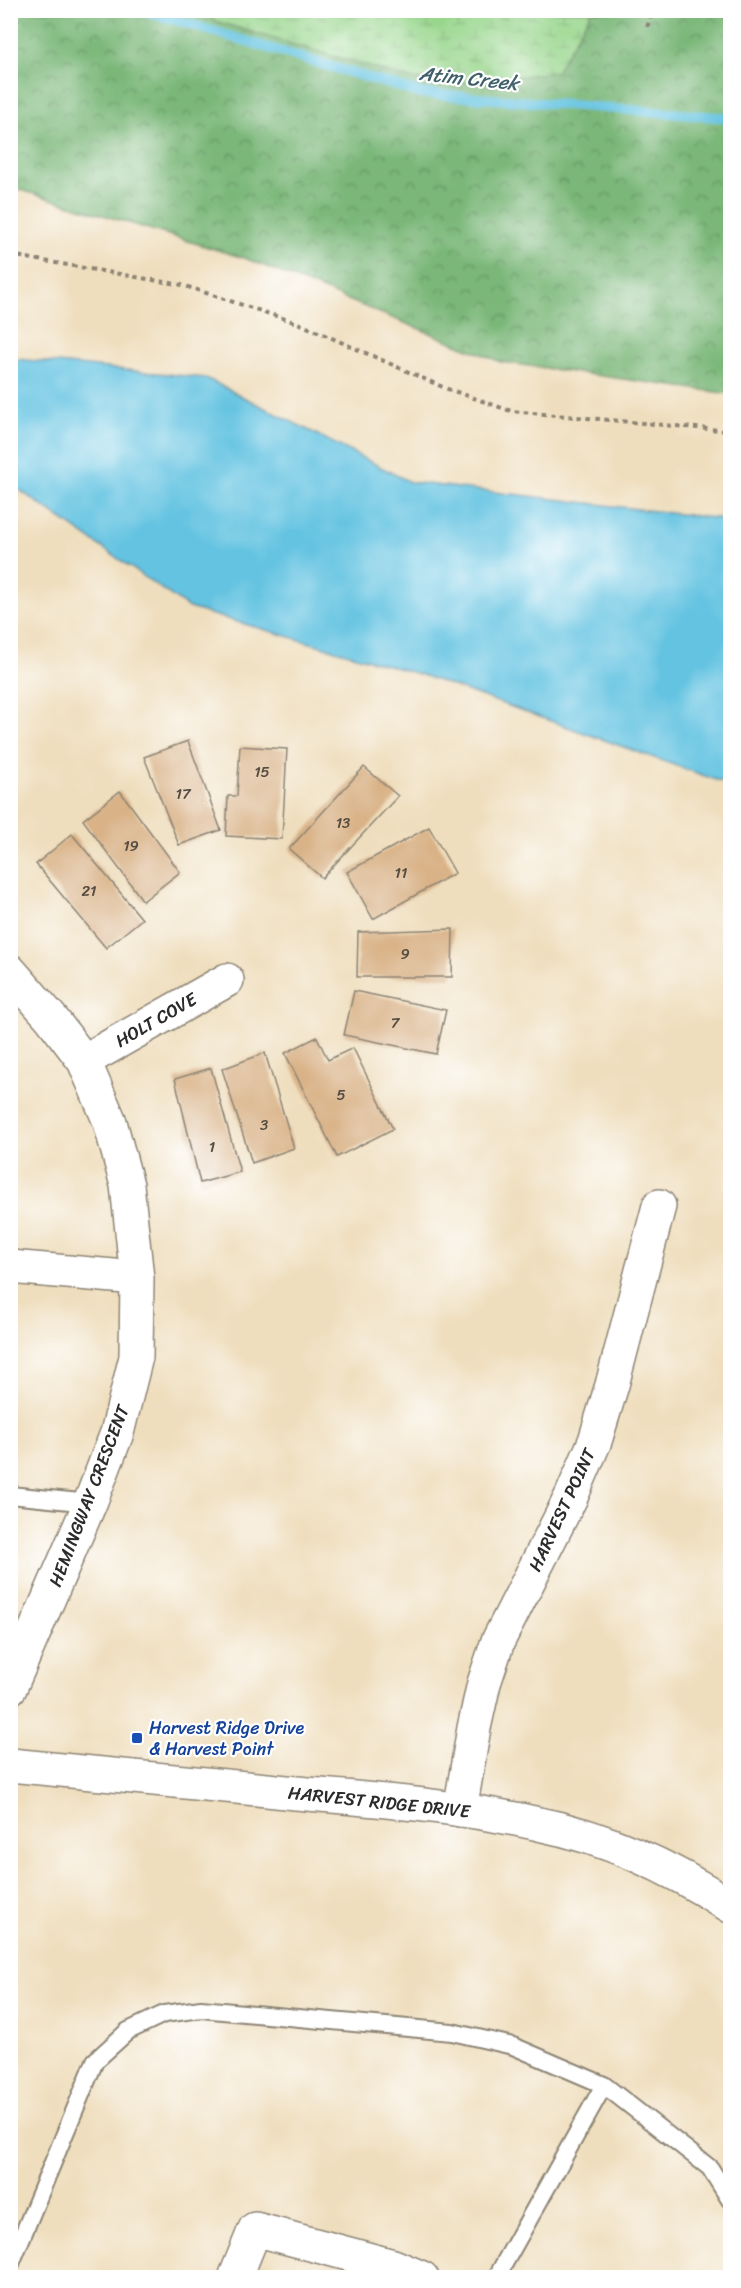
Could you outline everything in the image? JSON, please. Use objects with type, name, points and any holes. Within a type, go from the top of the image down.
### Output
[{"type":"street","name":"HEMINGWAY CRESCENT","points":[[10,971],[84,1061],[110,1122],[127,1185],[137,1278],[136,1358],[117,1433],[90,1503],[10,1688]]},
{"type":"street","name":"HOLT COVE","points":[[84,1061],[227,980]]},
{"type":"street","name":"HARVEST POINT","points":[[460,1810],[479,1706],[498,1641],[572,1497],[595,1441],[612,1386],[659,1206]]},
{"type":"street","points":[[10,1267],[137,1278]]},
{"type":"street","name":"HARVEST RIDGE DRIVE","points":[[10,1765],[460,1810],[540,1824],[588,1837],[638,1856],[683,1877],[730,1906]]},
{"type":"street","points":[[235,2277],[255,2229],[393,2266],[422,2277]]},
{"type":"lane","points":[[10,1495],[90,1503]]},
{"type":"lane","points":[[10,2266],[95,2061],[128,2031],[164,2014],[201,2009],[452,2032],[513,2046],[604,2085],[710,2168],[730,2200]]},
{"type":"lane","points":[[496,2277],[604,2085]]},
{"type":"path","points":[[646,27],[654,10]]},
{"type":"path","points":[[717,10],[730,23]]},
{"type":"path","points":[[10,255],[182,285],[300,324],[445,388],[511,411],[730,431]]},
{"type":"green space","points":[[10,11],[730,11],[730,394],[501,362],[247,259],[11,187]]},
{"type":"green space","points":[[203,11],[592,11],[556,72],[469,82],[411,79],[215,21]]},
{"type":"water","points":[[17,359],[206,378],[410,482],[730,520],[730,785],[422,675],[189,608],[11,484],[11,398]]},
{"type":"building","points":[[188,741],[221,830],[179,845],[144,757]]},
{"type":"building","points":[[240,746],[287,749],[282,839],[226,836],[228,796],[237,796]]},
{"type":"building","points":[[364,767],[398,796],[322,878],[289,849]]},
{"type":"building","points":[[120,791],[180,872],[143,901],[83,820]]},
{"type":"building","points":[[429,827],[455,873],[373,919],[347,872]]},
{"type":"building","points":[[72,834],[142,919],[106,948],[36,864]]},
{"type":"building","points":[[453,929],[452,977],[357,977],[358,932]]},
{"type":"building","points":[[354,991],[446,1010],[436,1054],[344,1035]]},
{"type":"building","points":[[317,1037],[328,1060],[353,1048],[393,1129],[337,1157],[285,1053]]},
{"type":"building","points":[[265,1053],[294,1148],[252,1163],[222,1069]]},
{"type":"building","points":[[211,1068],[240,1172],[200,1183],[175,1079]]},
{"type":"waterway","name":"Atim Creek","points":[[142,10],[419,93],[730,118]]},
{"type":"place","name":"Harvest Ridge Drive & Harvest Point","points":[[137,1738]]}]
